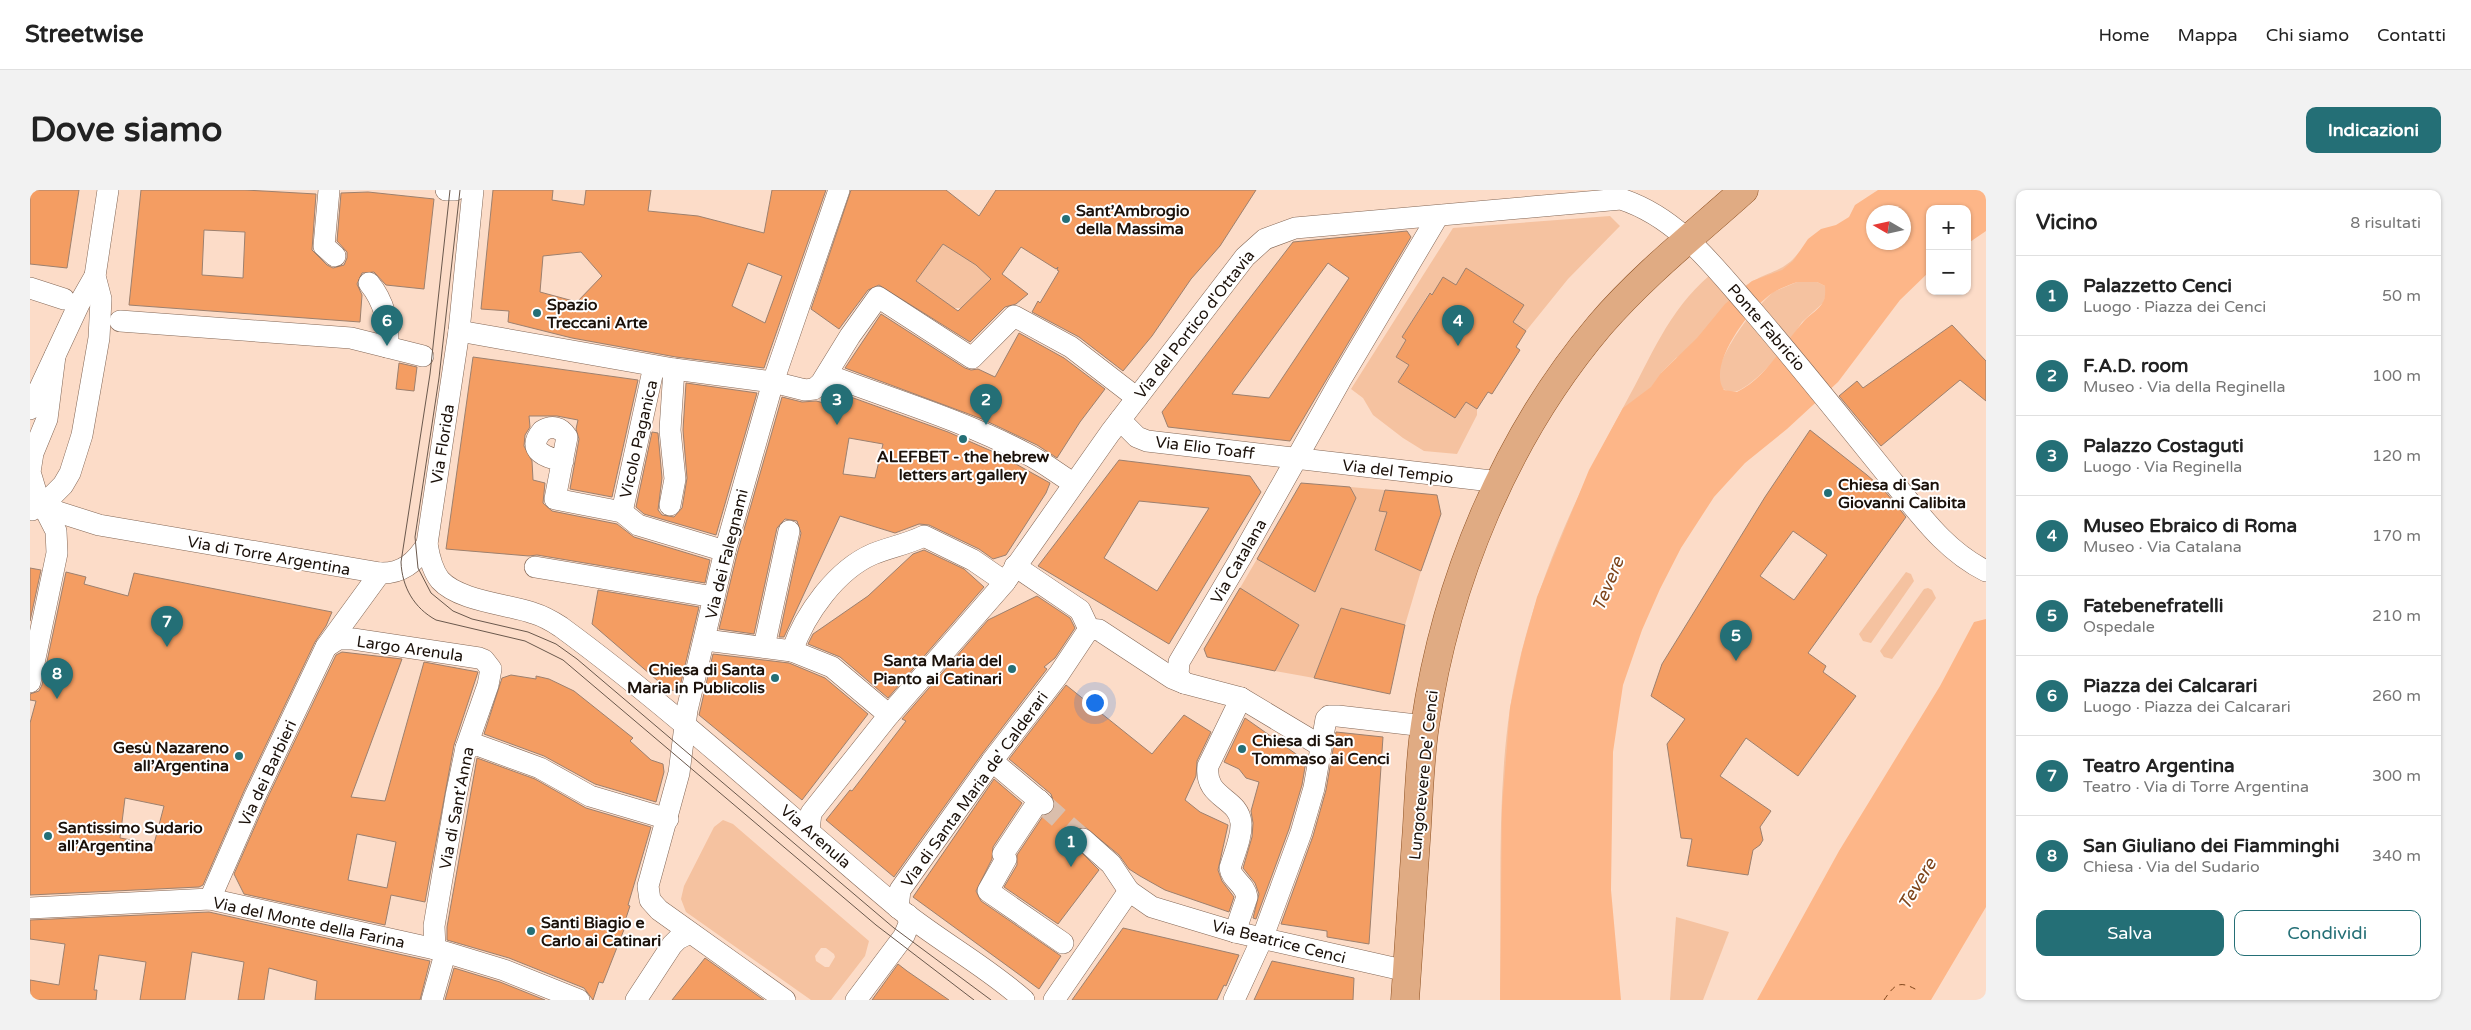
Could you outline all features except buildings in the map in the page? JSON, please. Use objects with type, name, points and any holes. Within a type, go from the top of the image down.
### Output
[{"type":"main road","name":"Lungotevere De' Cenci","points":[[1405,1000],[1425,726],[1434,672],[1460,578],[1500,482],[1531,423],[1582,348],[1628,295],[1695,245],[1744,190]]},
{"type":"street","points":[[30,409],[95,276],[108,190]]},
{"type":"street","points":[[330,190],[324,246],[335,256]]},
{"type":"street","points":[[446,190],[455,190]]},
{"type":"street","name":"Via Florida","points":[[428,551],[459,331],[473,190]]},
{"type":"street","name":"Via dei Falegnami","points":[[785,1000],[659,910],[649,894],[649,878],[668,819],[679,773],[685,726],[725,551],[773,382],[839,190]]},
{"type":"street","name":"Ponte Fabricio","points":[[1634,196],[1695,245],[1799,364],[1830,405],[1952,550],[1977,567]]},
{"type":"street","name":"Via del Portico d'Ottavia","points":[[809,830],[811,813],[889,715],[1010,574],[1073,483],[1120,420],[1245,258],[1265,239],[1295,228],[1621,199],[1634,196]]},
{"type":"street","name":"Via Catalana","points":[[1178,662],[1297,459],[1340,381],[1438,216]]},
{"type":"street","points":[[36,508],[63,485],[74,464],[86,414],[99,338],[101,300],[95,276]]},
{"type":"street","points":[[369,283],[375,291],[385,314],[387,347]]},
{"type":"street","points":[[30,288],[64,299]]},
{"type":"street","points":[[459,331],[664,368],[773,382],[805,390],[814,389],[828,374],[850,336],[878,297],[972,358],[1014,316],[1071,347],[1137,398]]},
{"type":"street","points":[[120,321],[351,338],[423,356]]},
{"type":"street","points":[[66,333],[72,329],[85,328],[95,333],[99,338]]},
{"type":"street","points":[[30,682],[54,572],[58,537],[52,519],[36,508],[31,479],[31,463],[47,418],[55,356]]},
{"type":"street","name":"Vicolo Paganica","points":[[664,368],[675,479],[670,505]]},
{"type":"street","name":"Vicolo Paganica","points":[[622,512],[664,368]]},
{"type":"street","points":[[828,374],[908,403],[1026,453],[1073,483]]},
{"type":"street","name":"Via Elio Toaff","points":[[1120,420],[1137,437],[1147,441],[1297,459]]},
{"type":"street","name":"Via del Tempio","points":[[1297,459],[1500,482]]},
{"type":"street","points":[[563,461],[555,499],[622,512],[638,525],[725,551]]},
{"type":"street","name":"Via di Torre Argentina","points":[[36,508],[58,512],[99,525],[380,573],[392,573],[408,566],[428,551]]},
{"type":"street","points":[[764,647],[789,531]]},
{"type":"street","points":[[792,650],[797,637],[819,601],[850,568],[872,554],[924,536],[973,560],[1010,574],[1080,610],[1089,629],[1099,630],[1155,668],[1184,683],[1240,698],[1321,746]]},
{"type":"street","name":"Via Arenula","points":[[428,551],[438,577],[452,589],[534,613],[551,621],[612,666],[903,911],[1006,984],[1024,1000]]},
{"type":"street","points":[[535,567],[572,566],[606,578],[714,597]]},
{"type":"street","name":"Via dei Barbieri","points":[[210,899],[255,796],[326,647],[380,573]]},
{"type":"street","name":"Via di Santa Maria de' Calderari","points":[[856,1000],[904,936],[909,924],[903,911],[900,890],[992,761],[1059,674],[1089,629]]},
{"type":"street","name":"Largo Arenula","points":[[326,647],[338,639],[353,639],[479,658],[484,660],[491,669]]},
{"type":"street","points":[[705,640],[792,650],[832,667],[889,715]]},
{"type":"street","points":[[1155,668],[1168,668],[1178,662]]},
{"type":"street","points":[[1178,662],[1178,675],[1184,683]]},
{"type":"street","name":"Via di Sant'Anna","points":[[432,1000],[440,951],[434,926],[466,748],[488,685],[491,669]]},
{"type":"street","points":[[1235,932],[1247,896],[1241,884],[1230,873],[1241,822],[1236,809],[1210,785],[1207,774],[1208,766],[1240,698]]},
{"type":"street","points":[[1234,1000],[1262,939],[1301,833],[1314,788],[1324,723],[1329,716],[1386,720],[1425,726]]},
{"type":"street","points":[[466,748],[477,745],[540,768],[590,796],[668,819]]},
{"type":"street","points":[[992,761],[1041,802],[1003,854],[1006,860],[988,891],[1063,943]]},
{"type":"street","points":[[1054,1000],[1129,891],[1111,864],[1083,839]]},
{"type":"street","name":"Via Beatrice Cenci","points":[[1129,891],[1152,907],[1235,932],[1407,971]]},
{"type":"street","name":"Via del Monte della Farina","points":[[30,908],[210,899],[440,951],[504,970],[579,1000]]},
{"type":"street","points":[[636,1000],[672,945],[678,939],[690,933]]},
{"type":"shaded area","points":[[1610,216],[1620,226],[1568,279],[1526,331],[1513,322],[1524,305],[1466,268],[1456,285],[1432,295],[1429,293],[1402,337],[1406,340],[1396,357],[1409,365],[1398,382],[1455,418],[1466,401],[1477,409],[1477,415],[1457,454],[1424,451],[1373,415],[1363,398],[1351,389],[1453,228]]},
{"type":"shaded area","points":[[943,244],[976,265],[991,279],[962,308],[953,308],[916,281]]},
{"type":"shaded area","points":[[1800,251],[1797,263],[1690,350],[1676,358],[1661,373],[1500,1000],[1501,817],[1510,708],[1528,628],[1554,552],[1587,477],[1606,440],[1661,335],[1682,304],[1710,275],[1730,299],[1750,283],[1789,263]]},
{"type":"shaded area","points":[[1797,282],[1817,282],[1825,286],[1826,294],[1823,303],[1802,322],[1791,339],[1765,309],[1753,312],[1773,292]]},
{"type":"shaded area","points":[[1748,318],[1780,354],[1748,385],[1737,391],[1727,391],[1720,384],[1718,375],[1725,354]]},
{"type":"shaded area","points":[[1350,487],[1385,490],[1379,510],[1387,512],[1375,550],[1421,571],[1405,625],[1341,608],[1314,678],[1275,671],[1299,625],[1240,588],[1257,559],[1315,592],[1356,498]]},
{"type":"shaded area","points":[[1906,572],[1911,574],[1914,581],[1871,643],[1863,641],[1859,634]]},
{"type":"shaded area","points":[[1924,589],[1932,590],[1936,598],[1892,659],[1884,657],[1880,651]]},
{"type":"shaded area","points":[[723,820],[733,824],[869,941],[865,956],[831,1000],[811,1000],[686,912],[681,899],[684,886],[714,827]],"holes":[[[821,948],[826,948],[835,957],[829,967],[825,967],[816,961],[815,956]]]},
{"type":"shaded area","points":[[1676,917],[1729,932],[1703,1000],[1670,1000]]},
{"type":"water","name":"Tevere","points":[[1878,190],[1986,190],[1986,231],[1971,241],[1971,205],[1926,205],[1926,275],[1900,300],[1838,382],[1787,429],[1745,463],[1714,497],[1681,548],[1660,589],[1642,630],[1623,685],[1613,752],[1611,890],[1621,1000],[1500,1000],[1502,808],[1510,708],[1522,651],[1537,597],[1589,470],[1623,408],[1651,387],[1661,373],[1697,338],[1725,304],[1752,281],[1782,270],[1793,261],[1808,239],[1821,229],[1836,225],[1849,217],[1855,205]],"holes":[[[1797,282],[1817,282],[1825,286],[1825,296],[1822,305],[1804,321],[1774,360],[1748,386],[1737,392],[1724,390],[1720,380],[1725,354],[1731,341],[1749,315],[1769,295],[1781,288]]]},
{"type":"water","name":"Tevere","points":[[1986,619],[1986,907],[1931,1000],[1757,1000],[1839,851],[1940,686],[1974,622]]},
{"type":"ferry route","points":[[1884,1000],[1891,990],[1898,985],[1906,985],[1917,990]]},
{"type":"tunnel","points":[[1043,804],[1083,839]]},
{"type":"tram line","points":[[450,190],[430,374],[401,562],[404,580],[411,596],[421,609],[436,620],[525,641],[563,660],[876,925],[974,1000]]},
{"type":"tram line","points":[[460,190],[439,378],[415,537],[418,568],[431,593],[453,611],[472,619],[528,632],[556,644],[577,659],[894,928],[991,1000]]},
{"type":"place","name":"Sant’Ambrogio della Massima","points":[[1066,219]]},
{"type":"place","name":"Spazio Treccani Arte","points":[[537,313]]},
{"type":"place","name":"Piazza dei Calcarari","points":[[387,346]]},
{"type":"place","name":"Museo Ebraico di Roma","points":[[1458,346]]},
{"type":"place","name":"Palazzo Costaguti","points":[[837,425]]},
{"type":"place","name":"F.A.D. room","points":[[986,425]]},
{"type":"place","name":"ALEFBET - the hebrew letters art gallery","points":[[963,439]]},
{"type":"place","name":"Chiesa di San Giovanni Calibita","points":[[1828,493]]},
{"type":"place","name":"Teatro Argentina","points":[[167,647]]},
{"type":"place","name":"Fatebenefratelli","points":[[1736,661]]},
{"type":"place","name":"Santa Maria del Pianto ai Catinari","points":[[1012,669]]},
{"type":"place","name":"Chiesa di Santa Maria in Publicolis","points":[[775,678]]},
{"type":"place","name":"San Giuliano dei Fiamminghi","points":[[57,699]]},
{"type":"place","name":"Chiesa di San Tommaso ai Cenci","points":[[1242,749]]},
{"type":"place","name":"Gesù Nazareno all’Argentina","points":[[239,756]]},
{"type":"place","name":"Santissimo Sudario all’Argentina","points":[[48,836]]},
{"type":"place","name":"Palazzetto Cenci","points":[[1071,867]]},
{"type":"place","name":"Santi Biagio e Carlo ai Catinari","points":[[531,931]]}]
